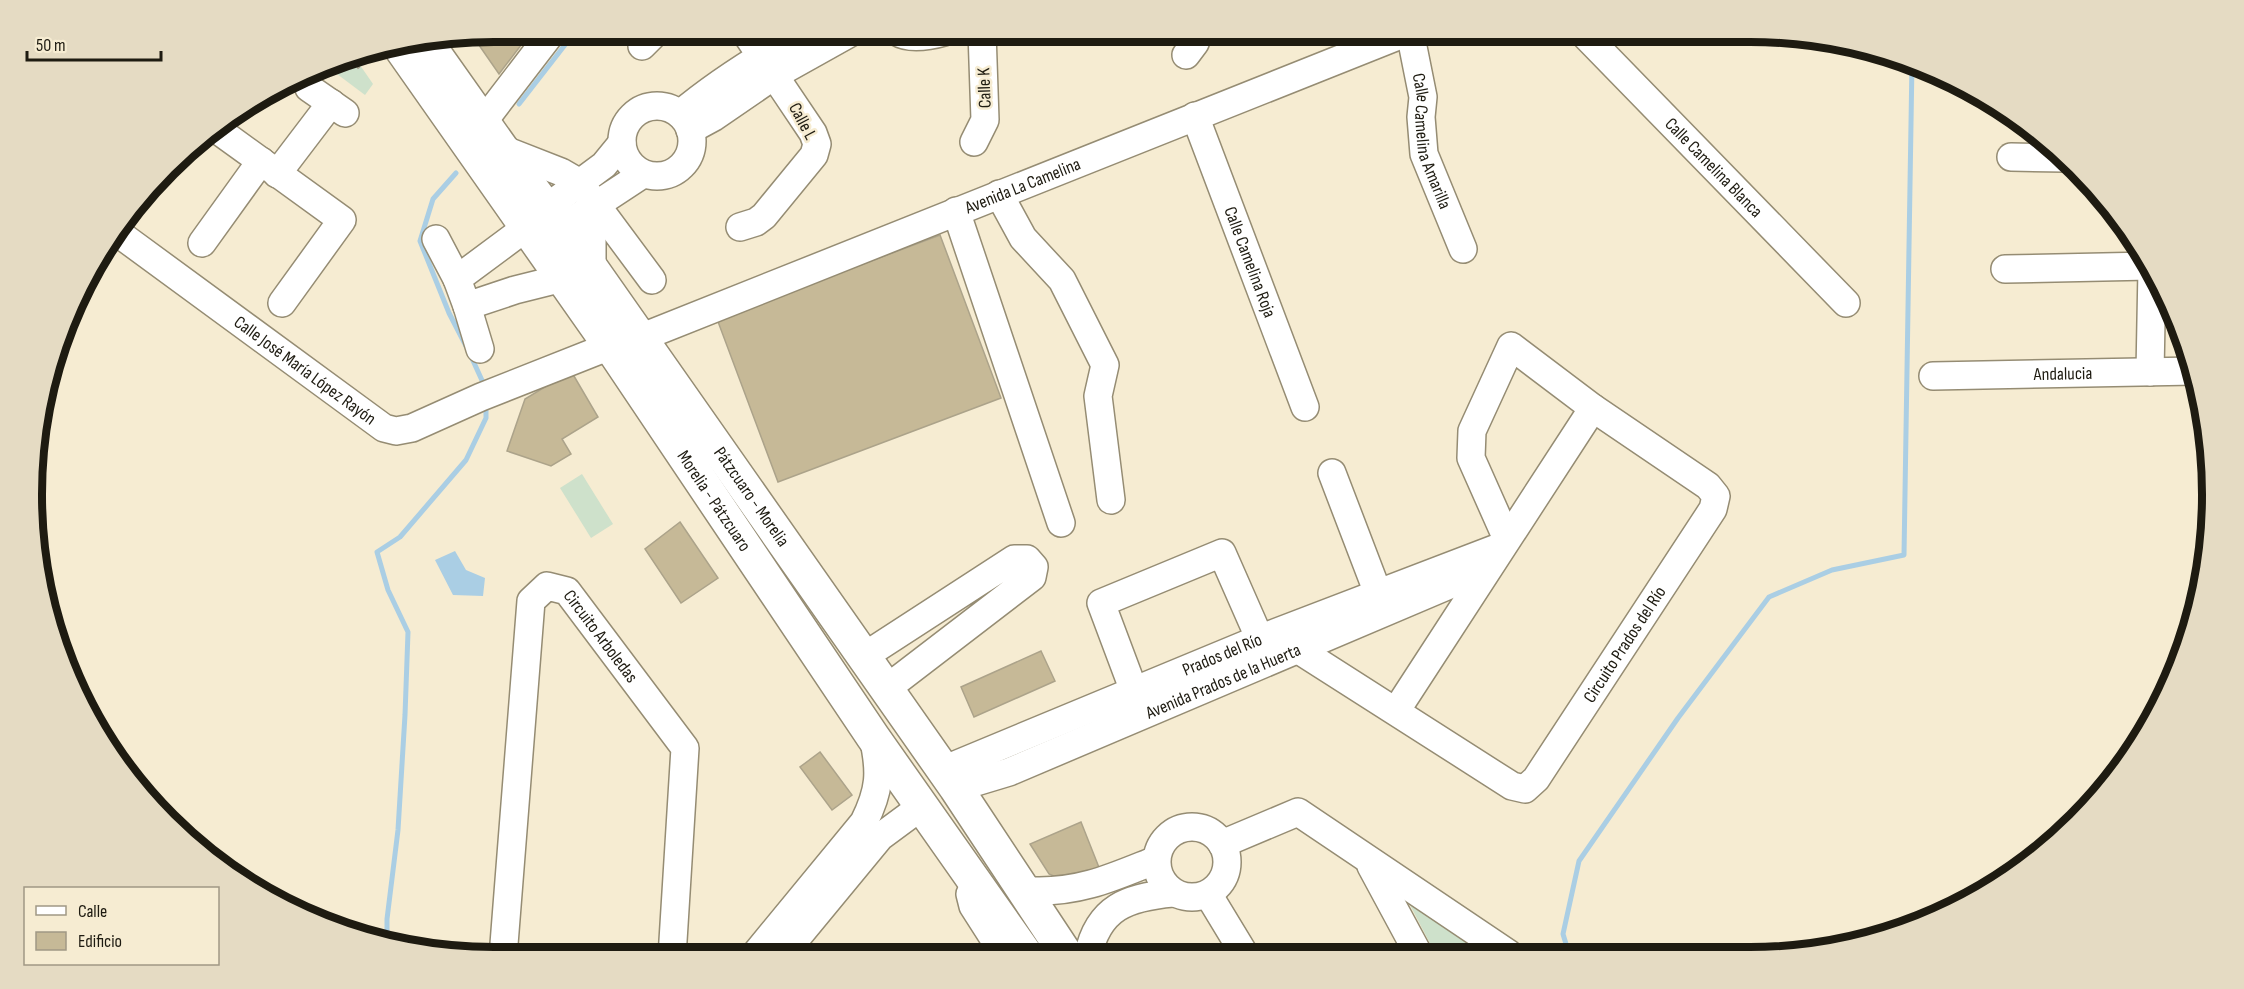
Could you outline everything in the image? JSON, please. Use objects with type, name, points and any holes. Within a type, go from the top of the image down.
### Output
[{"type":"main road","points":[[430,47],[469,123],[502,149],[545,221]]},
{"type":"main road","name":"Morelia - Pátzcuaro","points":[[404,51],[469,123],[545,221],[577,274],[625,342],[873,737],[1021,947]]},
{"type":"main road","name":"Pátzcuaro - Morelia","points":[[625,342],[863,657],[1004,858],[1060,947]]},
{"type":"street","points":[[386,55],[412,86],[469,123],[543,42]]},
{"type":"street","name":"Calle L","points":[[740,227],[756,222],[764,216],[814,155],[817,144],[813,134],[752,42]]},
{"type":"street","points":[[768,65],[792,42]]},
{"type":"street","points":[[685,122],[699,98],[768,65],[827,42]]},
{"type":"street","name":"Calle K","points":[[974,142],[985,120],[982,42]]},
{"type":"street","points":[[1186,55],[1195,42]]},
{"type":"street","name":"Avenida La Camelina","points":[[625,342],[1384,42]]},
{"type":"street","name":"Calle Camelina Amarilla","points":[[1411,42],[1422,97],[1424,154],[1463,249]]},
{"type":"street","name":"Calle Camelina Blanca","points":[[1592,42],[1846,303]]},
{"type":"street","points":[[202,243],[328,101]]},
{"type":"street","points":[[658,106],[670,108],[685,122],[692,141],[690,153],[685,163],[676,171],[666,176],[654,177],[643,174],[628,162],[622,143],[623,131],[628,121],[636,113],[658,106]]},
{"type":"street","name":"Calle Camelina Roja","points":[[1195,116],[1305,407]]},
{"type":"street","points":[[222,133],[342,220],[281,303]]},
{"type":"street","points":[[467,306],[515,290],[577,274],[590,198],[604,165],[622,143]]},
{"type":"street","points":[[502,149],[561,172],[590,198],[652,280]]},
{"type":"street","points":[[2011,157],[2052,158]]},
{"type":"street","points":[[457,279],[545,221],[643,174]]},
{"type":"street","points":[[999,194],[1023,238],[1062,280],[1105,365],[1098,396],[1112,500]]},
{"type":"street","points":[[957,211],[1061,523]]},
{"type":"street","name":"Calle José María López Rayón","points":[[123,237],[384,428],[396,431],[412,428],[481,397],[625,342]]},
{"type":"street","points":[[436,239],[457,279],[480,349]]},
{"type":"street","points":[[2005,269],[2140,267]]},
{"type":"street","points":[[2150,372],[2151,286]]},
{"type":"street","name":"Circuito Prados del Río","points":[[1299,650],[1512,786],[1525,789],[1536,779],[1700,529],[1713,509],[1716,496],[1708,486],[1593,408],[1511,345],[1472,431],[1471,458],[1504,542]]},
{"type":"street","name":"Andalucia","points":[[1933,376],[2185,371]]},
{"type":"street","points":[[1396,711],[1593,408]]},
{"type":"street","points":[[1332,473],[1381,602]]},
{"type":"street","name":"Prados del Río","points":[[950,779],[1134,691],[1264,649],[1381,602],[1504,542]]},
{"type":"street","points":[[1134,691],[1101,603],[1222,553],[1264,649]]},
{"type":"street","points":[[863,657],[1014,559],[1027,559],[1034,567],[1032,577],[886,689]]},
{"type":"street","name":"Avenida Prados de la Huerta","points":[[950,779],[1009,772],[1264,649],[1299,650],[1381,602],[1487,569]]},
{"type":"street","name":"Circuito Arboledas","points":[[504,947],[531,602],[547,586],[567,591],[685,748],[673,947]]},
{"type":"street","points":[[788,947],[856,848],[864,822],[874,802],[879,781],[878,759],[873,737]]},
{"type":"street","points":[[762,947],[856,848],[880,837],[922,806]]},
{"type":"street","points":[[1222,844],[1298,812],[1498,947]]},
{"type":"street","points":[[1090,947],[1100,924],[1113,910],[1125,902],[1157,894],[1173,893],[1196,898],[1208,894],[1217,887],[1224,878],[1227,866],[1222,844],[1215,836],[1195,827],[1173,832],[1164,840],[1156,860],[1158,873],[1173,893]]},
{"type":"street","points":[[1004,858],[1035,891],[1076,947]]},
{"type":"street","points":[[1035,891],[1074,889],[1156,860]]},
{"type":"street","points":[[1369,862],[1415,947]]},
{"type":"street","points":[[962,864],[973,906],[999,947]]},
{"type":"street","points":[[1208,894],[1240,947]]},
{"type":"path","points":[[354,64],[357,68],[368,60]]},
{"type":"green space","points":[[358,63],[373,84],[365,95],[334,71]]},
{"type":"green space","points":[[582,474],[613,524],[591,538],[560,488]]},
{"type":"green space","points":[[1409,903],[1474,947],[1432,947]]},
{"type":"water","points":[[455,551],[466,570],[485,578],[483,596],[453,595],[435,560]]},
{"type":"building","points":[[523,42],[499,74],[477,43]]},
{"type":"building","points":[[940,235],[1001,398],[778,482],[717,319]]},
{"type":"building","points":[[571,371],[598,417],[562,439],[571,454],[551,466],[507,451],[525,399]]},
{"type":"building","points":[[680,522],[718,578],[681,603],[645,549]]},
{"type":"building","points":[[1041,651],[1055,681],[974,717],[961,687]]},
{"type":"building","points":[[820,752],[852,795],[832,810],[800,767]]},
{"type":"building","points":[[1081,822],[1100,870],[1065,881],[1049,874],[1030,844]]},
{"type":"waterway","points":[[519,104],[567,42]]},
{"type":"waterway","points":[[1567,947],[1563,934],[1579,861],[1678,718],[1769,597],[1832,570],[1904,555],[1912,72]]},
{"type":"waterway","points":[[456,173],[433,199],[420,241],[449,313],[466,346]]},
{"type":"waterway","points":[[470,354],[485,387]]},
{"type":"waterway","points":[[387,934],[398,830],[408,632],[388,590],[377,552],[400,537],[466,460],[486,418],[486,405]]}]
